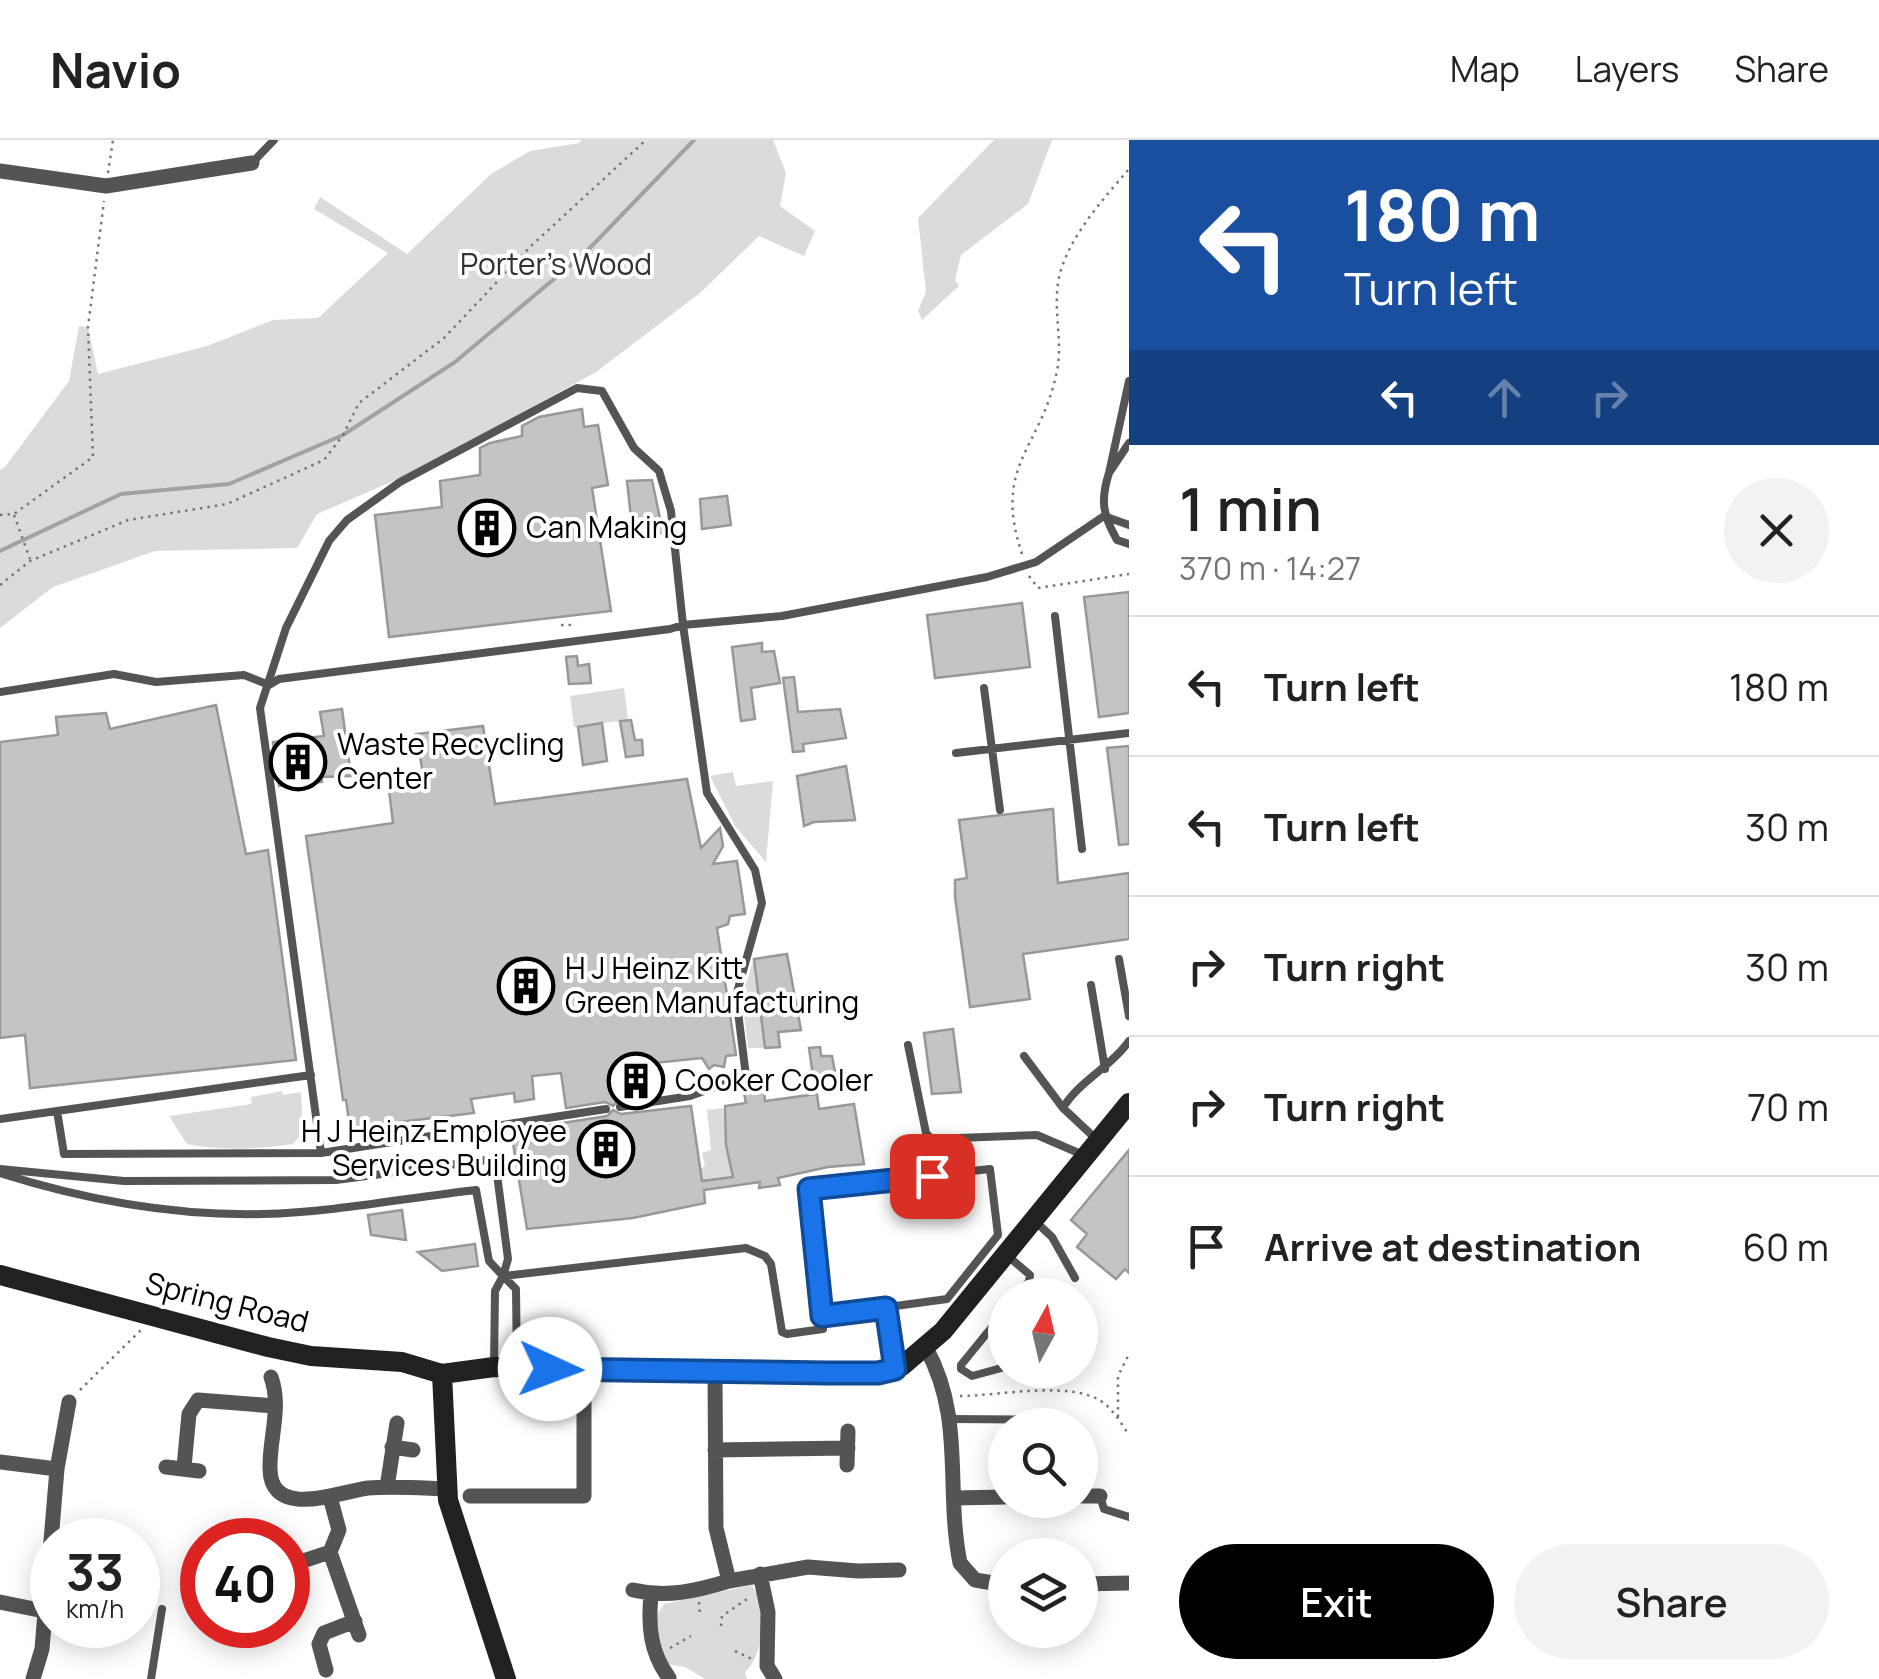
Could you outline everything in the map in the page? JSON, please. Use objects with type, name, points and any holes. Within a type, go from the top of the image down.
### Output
[{"type":"street","points":[[0,171],[106,186],[252,163]]},
{"type":"street","points":[[506,1679],[446,1488],[442,1374],[494,1366],[715,1373],[878,1373],[895,1369],[926,1348],[1129,1103]]},
{"type":"street","name":"Spring Road","points":[[0,1275],[268,1347],[311,1356],[402,1362],[442,1374]]},
{"type":"street","points":[[926,1348],[951,1419],[958,1551],[963,1571],[988,1584]]},
{"type":"street","points":[[584,1370],[584,1514]]},
{"type":"street","points":[[715,1373],[716,1528],[729,1581]]},
{"type":"street","points":[[271,1377],[275,1406],[270,1467],[272,1481],[281,1492],[314,1500],[364,1488],[446,1488]]},
{"type":"street","points":[[166,1467],[192,1469],[188,1414],[198,1400],[275,1406]]},
{"type":"street","points":[[53,1518],[68,1402]]},
{"type":"street","points":[[387,1487],[397,1423]]},
{"type":"street","points":[[714,1450],[848,1457],[848,1431]]},
{"type":"street","points":[[392,1447],[413,1450]]},
{"type":"street","points":[[0,1462],[57,1470]]},
{"type":"street","points":[[470,1496],[496,1488],[584,1496]]},
{"type":"street","points":[[326,1670],[319,1644],[324,1633],[357,1628],[330,1552],[339,1530],[330,1497]]},
{"type":"street","points":[[954,1498],[988,1497]]},
{"type":"street","points":[[310,1559],[330,1552]]},
{"type":"street","points":[[633,1590],[676,1594],[808,1567],[858,1572],[899,1570]]},
{"type":"street","points":[[760,1574],[766,1592],[766,1674]]},
{"type":"street","points":[[1098,1584],[1129,1584]]},
{"type":"street","points":[[652,1594],[650,1638],[656,1656],[673,1678]]},
{"type":"street","points":[[0,1602],[30,1607]]},
{"type":"street","points":[[33,1679],[42,1648]]},
{"type":"lane","points":[[252,163],[274,140]]},
{"type":"lane","points":[[1129,380],[1102,496],[1104,516],[1117,540],[1129,544]]},
{"type":"lane","points":[[269,685],[286,628],[328,541],[347,520],[400,482],[577,388],[602,391],[634,448],[659,471],[670,511],[707,794],[755,870],[762,904],[736,996],[746,1076],[690,1096],[620,1107]]},
{"type":"lane","points":[[1108,473],[1129,443]]},
{"type":"lane","points":[[1104,516],[1129,525]]},
{"type":"lane","points":[[321,1153],[260,708],[269,685],[279,678],[670,629],[682,624],[782,616],[988,577],[1036,562],[1104,516]]},
{"type":"lane","points":[[1055,616],[1082,849]]},
{"type":"lane","points":[[0,692],[114,674],[156,682],[244,675],[269,685]]},
{"type":"lane","points":[[984,688],[1000,810]]},
{"type":"lane","points":[[956,753],[1129,733]]},
{"type":"lane","points":[[1119,959],[1129,1016]]},
{"type":"lane","points":[[1091,985],[1105,1068]]},
{"type":"lane","points":[[1063,1108],[1129,1041]]},
{"type":"lane","points":[[908,1044],[926,1133],[932,1140],[1036,1135],[1092,1148]]},
{"type":"lane","points":[[1024,1056],[1092,1148]]},
{"type":"lane","points":[[0,1119],[310,1075]]},
{"type":"lane","points":[[57,1111],[64,1154],[321,1153],[606,1109]]},
{"type":"lane","points":[[0,1171],[124,1181],[336,1180],[495,1160],[508,1260],[494,1291],[494,1366]]},
{"type":"lane","points":[[503,1276],[746,1248],[765,1256],[771,1264],[782,1332],[824,1329],[822,1316],[809,1189],[990,1169],[998,1235],[947,1299],[822,1316]]},
{"type":"lane","points":[[0,1171],[114,1202],[184,1212],[262,1214],[343,1208],[476,1190],[490,1262],[516,1288],[517,1368]]},
{"type":"lane","points":[[1033,1220],[1052,1237],[1075,1278]]},
{"type":"lane","points":[[1006,1254],[1030,1278]]},
{"type":"lane","points":[[886,1308],[895,1369]]},
{"type":"lane","points":[[988,1332],[961,1365],[972,1376],[988,1372]]},
{"type":"lane","points":[[951,1419],[988,1419]]},
{"type":"lane","points":[[1100,1496],[1104,1509],[1129,1517]]},
{"type":"lane","points":[[151,1679],[162,1609]]},
{"type":"path","points":[[0,516],[14,514],[93,457],[88,327],[113,140]]},
{"type":"path","points":[[0,585],[30,561],[128,520],[227,504],[324,460],[359,404],[444,338],[531,246],[646,140]]},
{"type":"path","points":[[1020,548],[1012,526],[1011,492],[1056,373],[1055,297],[1059,273],[1076,238],[1129,169]]},
{"type":"path","points":[[14,514],[30,561]]},
{"type":"path","points":[[1029,578],[1038,588],[1129,574]]},
{"type":"path","points":[[560,625],[570,625],[571,632]]},
{"type":"path","points":[[68,1402],[154,1318]]},
{"type":"path","points":[[1118,1419],[1118,1376],[1129,1354]]},
{"type":"path","points":[[946,1396],[995,1396],[1052,1388],[1103,1401],[1129,1435]]},
{"type":"path","points":[[721,1626],[720,1620],[735,1605],[766,1592]]},
{"type":"path","points":[[656,1656],[691,1636]]},
{"type":"path","points":[[736,1651],[766,1674]]},
{"type":"green space","name":"Porter's Wood","points":[[581,140],[773,140],[786,173],[780,206],[815,231],[804,256],[759,236],[700,293],[596,372],[405,476],[317,514],[297,548],[155,551],[53,587],[0,628],[0,470],[69,381],[79,326],[88,327],[98,374],[207,346],[273,320],[318,318],[388,253],[314,209],[320,197],[407,254],[491,174],[530,151]]},
{"type":"green space","points":[[994,140],[1052,140],[1028,204],[961,255],[955,280],[959,286],[922,320],[918,311],[926,292],[918,218]]},
{"type":"green space","points":[[624,688],[628,720],[574,727],[570,696]]},
{"type":"green space","points":[[733,772],[736,786],[773,781],[766,862],[735,826],[710,776]]},
{"type":"green space","points":[[753,961],[765,1048],[748,1048],[742,997]]},
{"type":"green space","points":[[282,1091],[283,1095],[301,1092],[303,1132],[293,1144],[213,1148],[187,1144],[169,1116],[252,1104],[251,1097]]},
{"type":"green space","points":[[723,1108],[733,1177],[702,1181],[702,1153],[711,1150],[707,1110]]},
{"type":"green space","points":[[752,1585],[760,1605],[762,1630],[757,1654],[745,1672],[747,1679],[705,1679],[685,1667],[666,1664],[654,1620],[664,1604]]},
{"type":"building","name":"Can Making","points":[[582,409],[584,427],[598,425],[608,485],[592,488],[611,611],[389,637],[375,515],[442,507],[440,481],[480,475],[480,448],[522,436],[522,426],[539,417]]},
{"type":"building","points":[[652,480],[663,533],[633,536],[627,481]]},
{"type":"building","points":[[727,496],[731,525],[702,529],[700,499]]},
{"type":"building","points":[[1129,592],[1129,713],[1099,717],[1084,597]]},
{"type":"building","points":[[1022,603],[1030,667],[935,678],[927,615]]},
{"type":"building","points":[[762,643],[762,652],[774,651],[780,683],[751,688],[755,719],[741,721],[732,647]]},
{"type":"building","points":[[577,656],[578,666],[589,664],[591,683],[569,684],[566,657]]},
{"type":"building","points":[[794,677],[798,712],[840,709],[846,738],[803,744],[804,751],[793,752],[783,678]]},
{"type":"building","points":[[216,705],[246,854],[268,850],[296,1060],[30,1088],[25,1035],[0,1038],[0,742],[58,735],[56,717],[106,713],[110,729]]},
{"type":"building","points":[[342,709],[351,776],[321,777],[322,782],[279,786],[273,742],[324,736],[320,712]]},
{"type":"building","points":[[631,720],[635,740],[642,740],[643,755],[626,757],[620,721]]},
{"type":"building","points":[[602,723],[607,761],[583,765],[578,727]]},
{"type":"building","name":"H J Heinz Kitt Green Manufacturing","points":[[483,726],[495,804],[687,779],[701,848],[720,828],[723,846],[713,864],[737,861],[745,914],[730,916],[728,924],[717,928],[736,1055],[726,1056],[724,1067],[714,1065],[709,1069],[702,1058],[653,1063],[659,1093],[619,1100],[613,1106],[605,1102],[566,1108],[561,1073],[532,1076],[534,1099],[515,1102],[514,1093],[471,1099],[474,1113],[350,1128],[306,836],[393,823],[389,790],[425,785],[416,734]]},
{"type":"building","points":[[1129,746],[1129,844],[1119,845],[1107,748]]},
{"type":"building","points":[[846,766],[855,820],[804,826],[797,776]]},
{"type":"building","points":[[1053,809],[1058,883],[1129,873],[1129,939],[1023,954],[1030,999],[970,1007],[955,897],[955,880],[967,878],[959,820]]},
{"type":"building","points":[[787,954],[801,1030],[778,1032],[780,1047],[765,1048],[754,959]]},
{"type":"building","points":[[953,1029],[961,1092],[932,1094],[924,1033]]},
{"type":"building","points":[[820,1047],[821,1056],[832,1056],[835,1072],[813,1076],[809,1048]]},
{"type":"building","name":"H J Heinz Employee Services Building","points":[[764,1091],[765,1101],[817,1094],[819,1109],[854,1104],[864,1164],[778,1178],[780,1185],[759,1188],[760,1182],[704,1190],[705,1203],[633,1218],[527,1229],[511,1131],[607,1116],[613,1110],[621,1114],[691,1106],[702,1181],[733,1177],[726,1145],[725,1106],[746,1103],[744,1093]]},
{"type":"building","points":[[1129,1150],[1129,1273],[1125,1269],[1116,1279],[1077,1247],[1087,1234],[1071,1220]]},
{"type":"building","points":[[402,1210],[406,1240],[371,1235],[368,1215]]},
{"type":"building","points":[[475,1244],[478,1266],[442,1271],[418,1252]]},
{"type":"waterway","points":[[0,551],[121,494],[229,484],[343,435],[455,362],[585,253],[694,140]]},
{"type":"place","name":"Can Making","points":[[487,528]]},
{"type":"place","name":"Waste Recycling Center","points":[[298,762]]},
{"type":"place","name":"H J Heinz Kitt Green Manufacturing","points":[[526,986]]},
{"type":"place","name":"Cooker Cooler","points":[[636,1081]]},
{"type":"place","name":"H J Heinz Employee Services Building","points":[[606,1149]]},
{"type":"route","points":[[550,1369],[715,1373],[878,1373],[895,1369],[886,1308],[822,1316],[809,1189],[932,1176]]}]
